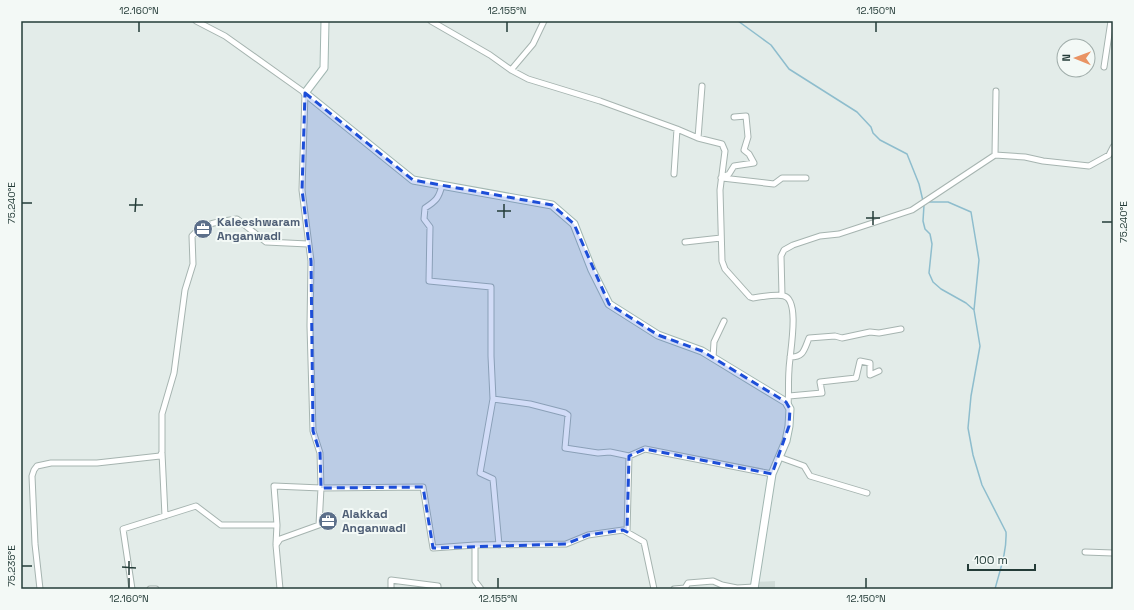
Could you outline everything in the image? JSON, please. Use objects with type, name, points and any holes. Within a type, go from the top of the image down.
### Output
[{"type":"street","points":[[196,21],[225,36],[305,93],[413,180],[552,205],[574,224],[592,270],[609,304],[658,335],[702,351],[786,402],[788,405]]},
{"type":"street","points":[[276,545],[280,539],[319,525],[321,488],[320,453],[313,431],[310,326],[311,261],[302,190],[305,93],[324,68],[325,21]]},
{"type":"street","points":[[431,21],[490,55],[511,70],[528,78],[600,101],[698,138],[722,144],[724,147],[725,151],[721,178],[720,205],[723,264],[753,298],[782,296],[788,298],[792,306],[793,324],[788,405],[791,415],[786,441],[772,474],[754,588],[737,588],[722,585],[713,581],[688,583],[685,588],[674,589]]},
{"type":"street","points":[[511,70],[533,44],[544,21]]},
{"type":"street","points":[[1104,67],[1111,21]]},
{"type":"street","points":[[698,138],[702,86]]},
{"type":"street","points":[[995,155],[996,91]]},
{"type":"street","points":[[721,178],[729,174],[734,166],[754,164],[749,154],[744,150],[748,137],[746,116],[734,117]]},
{"type":"street","points":[[674,174],[677,129]]},
{"type":"street","points":[[782,296],[781,256],[784,250],[793,245],[820,236],[839,234],[912,210],[995,155],[1025,157],[1043,162],[1089,166],[1109,155],[1113,146]]},
{"type":"street","points":[[721,178],[774,184],[782,178],[806,178]]},
{"type":"street","points":[[442,185],[440,196],[425,208],[424,219],[430,227],[429,281],[491,287],[491,356],[494,399],[480,473],[493,479],[499,545]]},
{"type":"street","points":[[166,516],[162,452],[162,414],[174,373],[185,290],[193,264],[192,236],[209,223],[237,219],[266,242],[308,244]]},
{"type":"street","points":[[684,242],[722,238]]},
{"type":"street","points":[[713,358],[714,342],[724,321]]},
{"type":"street","points":[[790,357],[797,357],[803,353],[809,338],[835,336],[842,338],[870,332],[879,333],[901,329]]},
{"type":"street","points":[[789,396],[822,393],[820,382],[856,378],[860,361],[870,363],[870,375],[878,371]]},
{"type":"street","points":[[494,399],[530,404],[568,415],[565,448],[598,453],[610,452],[629,456],[645,449],[772,474]]},
{"type":"street","points":[[40,589],[35,544],[32,476],[37,466],[51,463],[97,463],[147,458],[160,456],[162,452]]},
{"type":"street","points":[[627,532],[629,456]]},
{"type":"street","points":[[779,457],[804,466],[810,476],[867,492]]},
{"type":"street","points":[[280,589],[276,545],[277,525],[274,486],[321,488],[423,487],[433,548],[475,545],[566,544],[588,535],[623,530],[644,542],[654,589]]},
{"type":"street","points":[[132,589],[123,529],[196,506],[221,525],[277,525]]},
{"type":"street","points":[[475,545],[475,581],[481,589]]},
{"type":"street","points":[[1086,552],[1113,553]]},
{"type":"street","points":[[391,589],[390,580],[438,586],[438,589]]},
{"type":"street","points":[[150,589],[156,589]]},
{"type":"highlighted area","points":[[305,93],[413,180],[552,205],[574,224],[609,304],[658,335],[702,351],[786,402],[790,409],[789,426],[772,474],[645,449],[629,456],[627,532],[623,530],[588,535],[566,544],[433,548],[423,487],[321,488],[320,453],[313,431],[311,261],[302,190]]},
{"type":"shaded area","points":[[775,581],[775,589],[755,589],[755,582]]},
{"type":"waterway","points":[[738,21],[771,45],[789,69],[857,112],[871,127],[873,133],[880,140],[907,154],[919,184],[923,201]]},
{"type":"waterway","points":[[928,202],[948,202],[971,212],[979,260],[974,310]]},
{"type":"waterway","points":[[924,205],[923,221],[925,229],[930,234],[932,244],[929,273],[933,282],[941,289],[966,303],[974,310],[980,346],[971,396],[968,428],[973,455],[982,485],[1006,532],[1004,553],[995,589]]},
{"type":"place","name":"Kaleeshwaram Anganwadi","points":[[203,229]]},
{"type":"place","name":"Alakkad Anganwadi","points":[[328,521]]}]
